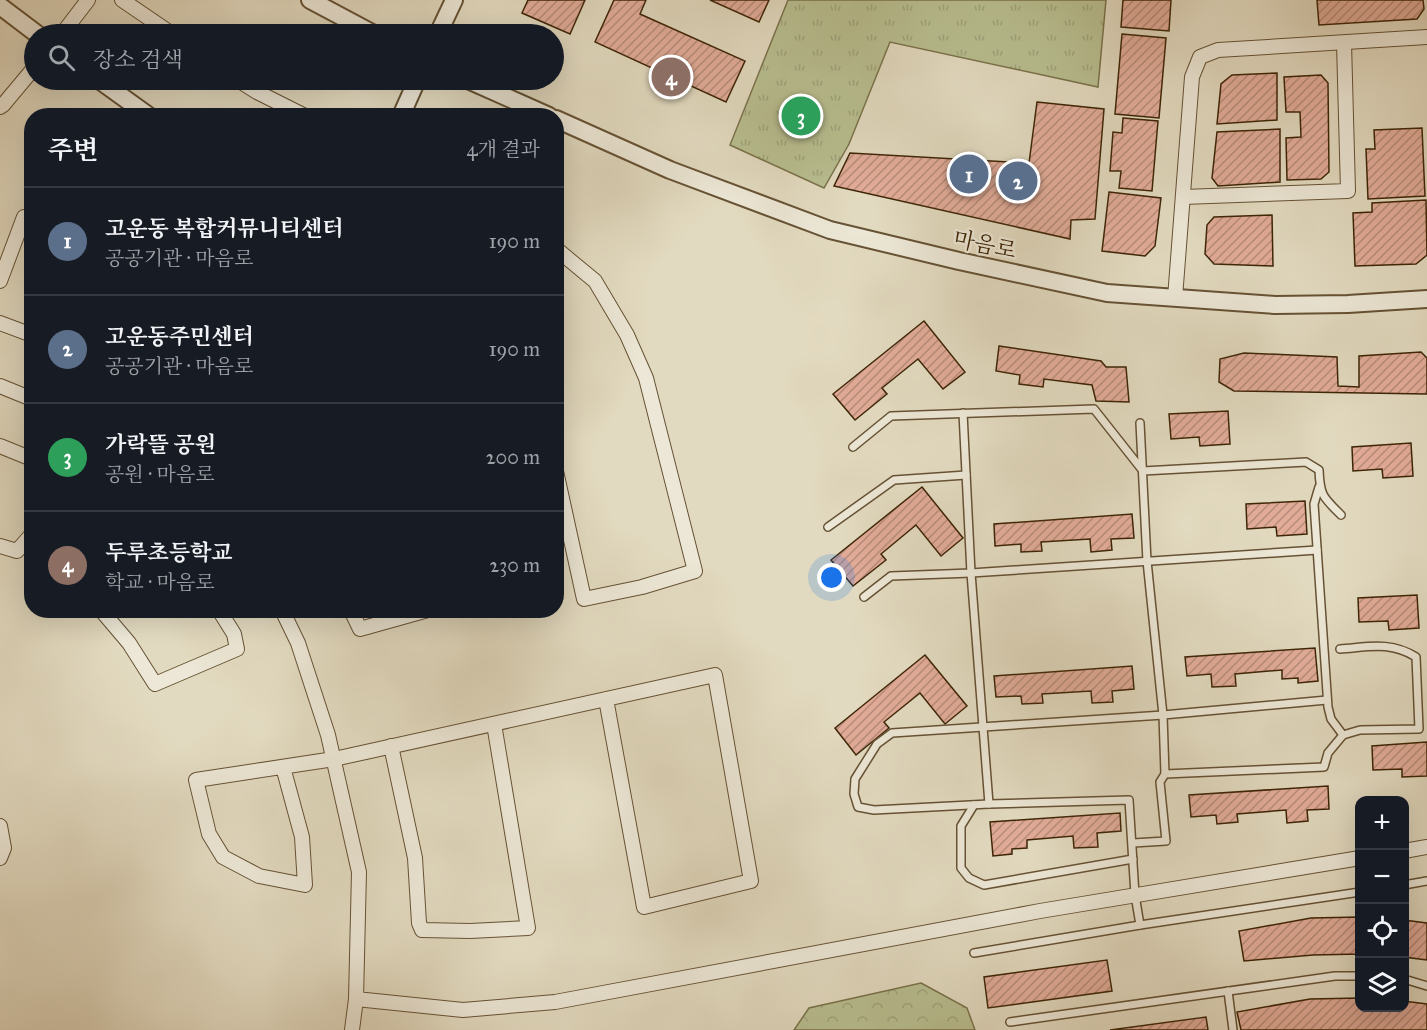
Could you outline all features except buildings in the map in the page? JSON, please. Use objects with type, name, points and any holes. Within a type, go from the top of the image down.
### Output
[{"type":"street","points":[[70,24],[88,0]]},
{"type":"street","points":[[122,0],[157,24]]},
{"type":"street","points":[[310,0],[355,24]]},
{"type":"street","points":[[443,24],[454,0]]},
{"type":"street","points":[[0,6],[24,24]]},
{"type":"street","points":[[1175,298],[1192,77],[1200,57],[1218,50],[1427,38]]},
{"type":"street","points":[[1184,197],[1348,191],[1344,43]]},
{"type":"street","points":[[0,107],[24,79]]},
{"type":"street","points":[[113,90],[138,108]]},
{"type":"street","points":[[254,90],[289,108]]},
{"type":"street","points":[[405,108],[413,90]]},
{"type":"street","points":[[490,90],[531,108]]},
{"type":"street","name":"마음로","points":[[564,123],[670,170],[830,230],[1107,293],[1275,305],[1348,304],[1427,299]]},
{"type":"street","points":[[0,281],[24,217]]},
{"type":"street","points":[[564,255],[595,281],[627,334],[646,378],[695,571],[642,587],[584,599],[564,508]]},
{"type":"street","points":[[0,323],[24,332]]},
{"type":"street","points":[[0,386],[24,396]]},
{"type":"street","points":[[0,446],[24,456]]},
{"type":"street","points":[[0,546],[17,551],[24,543]]},
{"type":"street","points":[[108,618],[129,643],[155,684],[237,649],[234,634],[224,618]]},
{"type":"street","points":[[286,618],[298,643],[328,735],[359,872],[356,999],[352,1030]]},
{"type":"street","points":[[355,618],[360,629],[399,618]]},
{"type":"street","points":[[283,767],[302,837],[305,885],[259,876],[223,857],[209,834],[196,780],[334,759],[391,746],[715,675],[751,880],[644,907],[606,699]]},
{"type":"street","points":[[391,746],[415,858],[419,923],[422,930],[470,931],[528,928],[494,724]]},
{"type":"street","points":[[0,826],[4,848],[0,858]]},
{"type":"street","points":[[1409,849],[1427,847]]},
{"type":"street","points":[[356,999],[463,1010],[555,1002],[1029,913],[1355,859]]},
{"type":"lane","points":[[853,447],[891,416],[1094,409],[1143,471]]},
{"type":"lane","points":[[963,413],[971,573],[988,804]]},
{"type":"lane","points":[[1133,843],[1166,841],[1160,782],[1164,774],[1163,715],[1147,561],[1140,423]]},
{"type":"lane","points":[[1143,471],[1306,462],[1319,470],[1320,487],[1325,499],[1341,515]]},
{"type":"lane","points":[[828,527],[894,480],[966,475]]},
{"type":"lane","points":[[1320,487],[1314,504],[1327,700],[1331,719],[1343,735]]},
{"type":"lane","points":[[864,597],[891,576],[971,573],[1317,550]]},
{"type":"lane","points":[[1164,774],[1324,767],[1328,753],[1343,735],[1360,730],[1419,729],[1416,657],[1405,650],[1388,646],[1340,649]]},
{"type":"lane","points":[[1140,925],[1135,895],[1129,800],[874,810],[858,807],[854,794],[855,780],[877,744],[892,733],[1163,715],[1327,700]]},
{"type":"lane","points":[[974,805],[961,826],[961,868],[969,878],[984,885],[1133,859]]},
{"type":"lane","points":[[1409,884],[1427,881]]},
{"type":"lane","points":[[974,953],[1355,893]]},
{"type":"lane","points":[[1010,1022],[1335,976],[1355,976]]},
{"type":"lane","points":[[1409,981],[1427,986]]},
{"type":"lane","points":[[1228,991],[1233,1030]]},
{"type":"green space","points":[[788,0],[1106,0],[1098,87],[890,42],[849,144],[824,188],[730,145]]},
{"type":"green space","points":[[921,983],[967,1008],[975,1030],[794,1030],[809,1008]]},
{"type":"place","name":"두루초등학교","points":[[671,77]]},
{"type":"place","name":"가락뜰 공원","points":[[801,116]]},
{"type":"place","name":"고운동 복합커뮤니티센터","points":[[969,174]]},
{"type":"place","name":"고운동주민센터","points":[[1018,181]]}]
